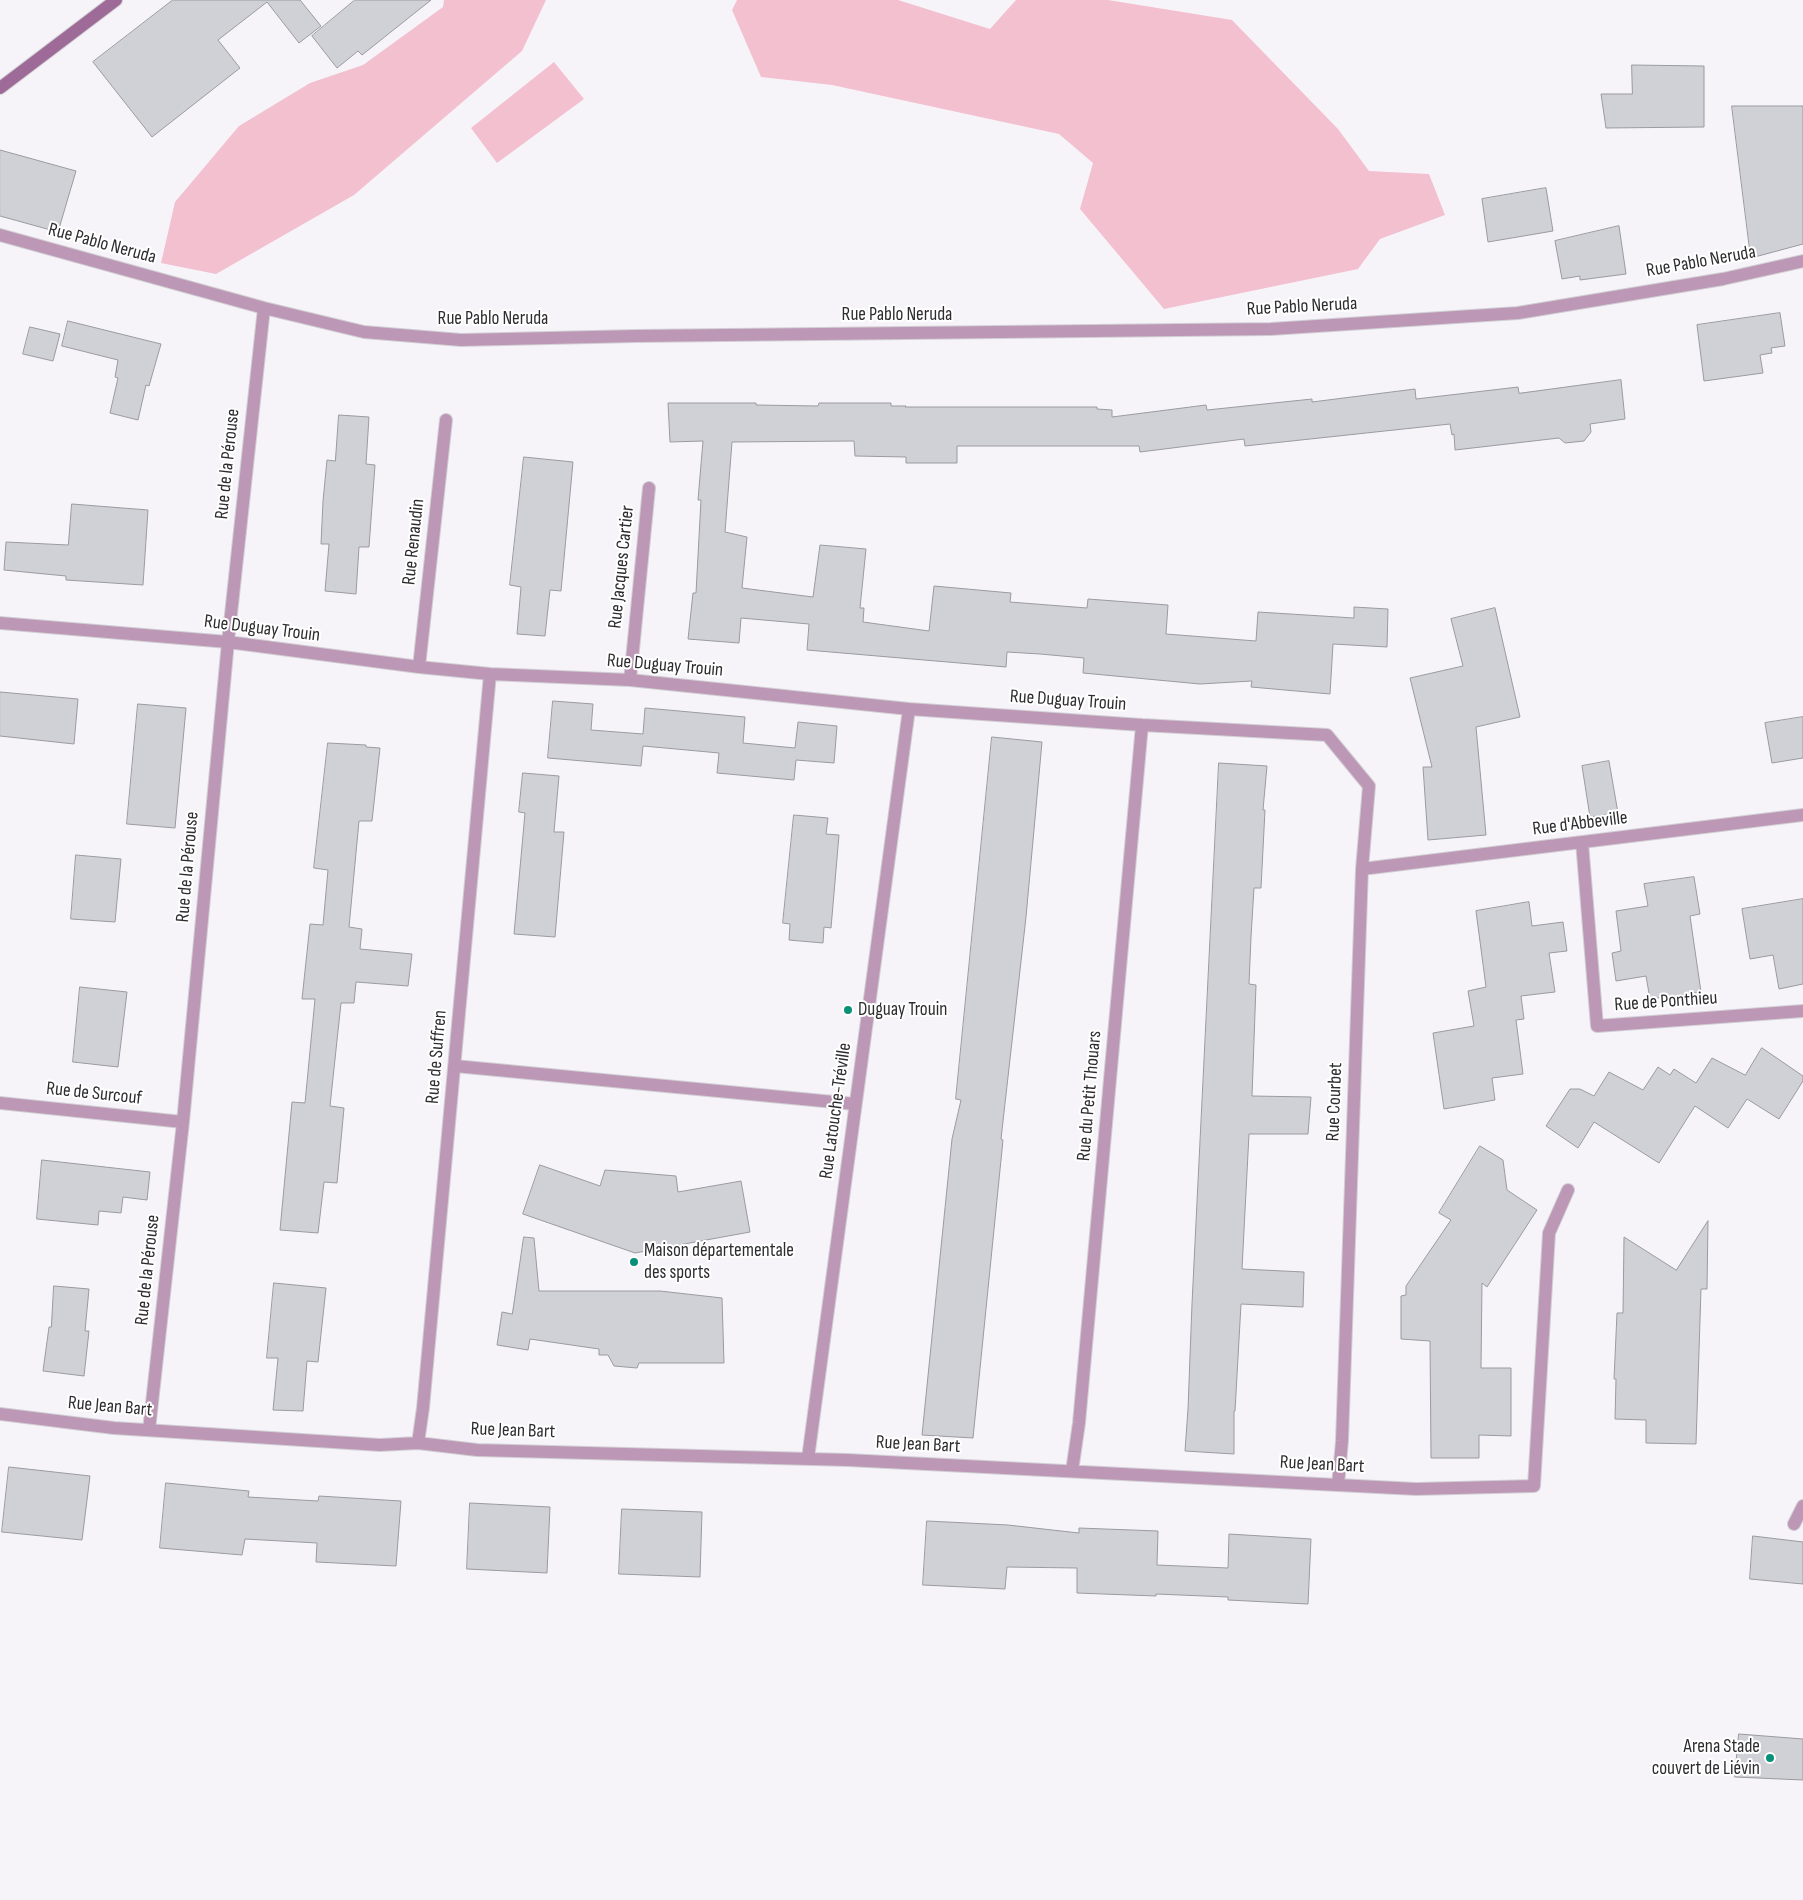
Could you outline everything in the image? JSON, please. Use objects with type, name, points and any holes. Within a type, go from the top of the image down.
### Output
[{"type":"main road","points":[[0,88],[116,0]]},
{"type":"street","name":"Rue Pablo Neruda","points":[[0,236],[264,308],[364,332],[461,340],[636,336],[1271,329],[1518,313],[1723,278],[1803,262]]},
{"type":"street","name":"Rue de la Pérouse","points":[[149,1430],[183,1122],[228,642],[264,308]]},
{"type":"street","name":"Rue Renaudin","points":[[419,667],[446,420]]},
{"type":"street","name":"Rue Jacques Cartier","points":[[630,680],[649,488]]},
{"type":"street","name":"Rue Duguay Trouin","points":[[0,623],[228,642],[419,667],[490,674],[630,680],[909,709],[1142,725],[1327,735]]},
{"type":"street","name":"Rue de Suffren","points":[[418,1443],[423,1408],[490,674]]},
{"type":"street","name":"Rue Latouche-Tréville","points":[[808,1458],[909,709]]},
{"type":"street","name":"Rue du Petit Thouars","points":[[1072,1471],[1080,1423],[1142,725]]},
{"type":"street","name":"Rue Courbet","points":[[1327,735],[1369,786],[1362,870],[1342,1441],[1338,1485]]},
{"type":"street","name":"Rue d'Abbeville","points":[[1362,870],[1803,815]]},
{"type":"street","name":"Rue de Ponthieu","points":[[1582,842],[1597,1026],[1803,1011]]},
{"type":"street","points":[[455,1066],[855,1104]]},
{"type":"street","name":"Rue de Surcouf","points":[[0,1103],[183,1122]]},
{"type":"street","name":"Rue Jean Bart","points":[[0,1414],[114,1428],[380,1445],[418,1443],[476,1450],[808,1458],[1416,1489],[1534,1486],[1549,1233],[1568,1190]]},
{"type":"street","points":[[1794,1524],[1803,1506]]},
{"type":"shaded area","points":[[444,0],[546,0],[522,51],[354,195],[216,274],[161,263],[175,202],[239,126],[310,83],[363,65],[443,7]]},
{"type":"shaded area","points":[[737,0],[898,0],[990,29],[1016,0],[1108,0],[1232,20],[1338,129],[1369,171],[1429,174],[1445,215],[1380,239],[1358,269],[1164,309],[1080,209],[1093,163],[1059,134],[832,85],[761,77],[732,10]]},
{"type":"shaded area","points":[[554,62],[584,99],[497,163],[471,128]]},
{"type":"building","points":[[173,0],[300,0],[321,26],[299,43],[267,2],[218,40],[240,68],[152,137],[93,62]]},
{"type":"building","points":[[355,0],[431,0],[362,55],[358,51],[337,68],[312,36]]},
{"type":"building","points":[[1632,65],[1704,66],[1704,127],[1606,128],[1601,94],[1632,94]]},
{"type":"building","points":[[1732,106],[1803,106],[1803,244],[1751,258]]},
{"type":"building","points":[[0,150],[76,171],[58,232],[0,216]]},
{"type":"building","points":[[1546,188],[1553,231],[1488,242],[1482,199]]},
{"type":"building","points":[[1619,226],[1626,274],[1580,280],[1580,276],[1562,279],[1555,241]]},
{"type":"building","points":[[1780,313],[1785,346],[1771,348],[1772,353],[1760,355],[1763,373],[1704,381],[1697,325]]},
{"type":"building","points":[[68,321],[161,344],[149,386],[146,385],[138,420],[110,413],[118,378],[115,377],[118,360],[62,346]]},
{"type":"building","points":[[30,327],[60,334],[53,361],[23,354]]},
{"type":"building","points":[[1621,380],[1625,419],[1590,424],[1591,432],[1584,441],[1565,443],[1559,438],[1455,450],[1454,434],[1452,435],[1450,424],[1245,446],[1244,439],[1140,452],[1139,446],[957,446],[957,463],[906,463],[906,457],[855,456],[854,441],[732,442],[725,532],[747,537],[742,588],[813,597],[820,545],[866,549],[860,608],[864,608],[863,622],[929,631],[934,586],[1011,593],[1010,602],[1087,608],[1088,599],[1168,605],[1166,634],[1256,641],[1258,612],[1354,618],[1354,607],[1388,609],[1387,647],[1333,644],[1330,694],[1251,687],[1252,681],[1200,684],[1083,673],[1084,658],[1040,654],[1007,652],[1006,667],[807,650],[809,624],[741,618],[739,643],[688,639],[693,593],[696,593],[701,500],[698,500],[703,441],[670,442],[668,403],[756,403],[756,405],[818,406],[819,403],[891,403],[891,406],[905,407],[1097,407],[1097,409],[1112,410],[1112,417],[1206,405],[1207,410],[1312,399],[1312,402],[1415,389],[1416,399],[1518,387],[1519,393]]},
{"type":"building","points":[[339,415],[369,417],[366,464],[375,465],[369,547],[359,547],[356,594],[325,591],[329,544],[321,544],[323,501],[327,460],[335,461]]},
{"type":"building","points":[[524,457],[573,462],[561,591],[550,590],[545,636],[517,634],[521,587],[510,585]]},
{"type":"building","points":[[72,504],[148,510],[143,585],[66,580],[66,576],[4,570],[6,542],[68,545]]},
{"type":"building","points":[[1495,608],[1520,717],[1476,727],[1486,835],[1428,840],[1423,767],[1432,767],[1410,678],[1463,666],[1451,619]]},
{"type":"building","points":[[0,692],[78,699],[74,744],[0,736]]},
{"type":"building","points":[[553,701],[593,704],[591,730],[643,734],[645,708],[668,710],[745,717],[743,743],[795,748],[798,722],[837,726],[834,763],[796,760],[794,780],[717,773],[719,753],[643,746],[641,766],[548,758]]},
{"type":"building","points":[[138,704],[186,708],[175,828],[127,824]]},
{"type":"building","points":[[1803,717],[1803,758],[1772,763],[1765,723]]},
{"type":"building","points":[[992,737],[1042,742],[1026,917],[1001,1139],[1003,1140],[973,1438],[922,1435],[952,1139],[961,1100],[956,1099]]},
{"type":"building","points":[[328,743],[366,745],[366,747],[380,748],[372,821],[359,821],[349,927],[362,929],[360,949],[412,954],[408,986],[356,982],[354,1003],[341,1003],[330,1106],[344,1108],[337,1183],[324,1182],[318,1233],[280,1230],[292,1102],[305,1103],[315,999],[302,999],[310,924],[323,925],[328,870],[314,868]]},
{"type":"building","points":[[1609,761],[1618,813],[1590,817],[1582,766]]},
{"type":"building","points":[[1219,763],[1267,766],[1263,810],[1265,810],[1261,888],[1254,888],[1251,937],[1249,984],[1256,985],[1252,1096],[1311,1097],[1308,1134],[1249,1134],[1242,1269],[1304,1272],[1303,1307],[1241,1304],[1234,1411],[1234,1454],[1185,1451]]},
{"type":"building","points":[[523,773],[559,776],[554,832],[564,832],[555,937],[514,934],[525,813],[519,812]]},
{"type":"building","points":[[794,815],[828,818],[826,834],[839,835],[831,928],[824,927],[823,943],[789,940],[790,924],[783,923]]},
{"type":"building","points":[[76,855],[121,859],[115,922],[71,919]]},
{"type":"building","points":[[1694,877],[1700,914],[1690,916],[1701,992],[1650,999],[1646,976],[1616,981],[1612,953],[1621,951],[1616,911],[1648,906],[1644,884]]},
{"type":"building","points":[[1803,899],[1803,984],[1779,989],[1773,955],[1750,959],[1742,909]]},
{"type":"building","points":[[1529,902],[1532,926],[1563,922],[1567,951],[1549,953],[1555,992],[1521,996],[1524,1019],[1516,1020],[1523,1074],[1492,1078],[1495,1100],[1444,1109],[1433,1033],[1474,1026],[1468,991],[1486,987],[1476,911]]},
{"type":"building","points":[[80,987],[127,992],[118,1067],[73,1062]]},
{"type":"building","points":[[1762,1048],[1803,1076],[1803,1081],[1779,1119],[1747,1099],[1728,1128],[1695,1106],[1659,1163],[1594,1122],[1578,1148],[1546,1126],[1570,1089],[1580,1089],[1594,1096],[1609,1072],[1643,1090],[1658,1067],[1670,1075],[1674,1069],[1696,1083],[1712,1058],[1745,1075]]},
{"type":"building","points":[[1480,1146],[1503,1160],[1507,1190],[1537,1210],[1487,1287],[1482,1283],[1481,1368],[1511,1368],[1511,1436],[1479,1435],[1479,1458],[1431,1458],[1430,1341],[1401,1339],[1401,1296],[1406,1295],[1406,1286],[1451,1220],[1439,1213]]},
{"type":"building","points":[[42,1160],[150,1172],[147,1200],[123,1197],[121,1213],[99,1211],[98,1225],[37,1219]]},
{"type":"building","points":[[540,1165],[600,1186],[605,1170],[676,1176],[678,1192],[741,1181],[750,1232],[635,1253],[523,1214]]},
{"type":"building","points":[[1708,1221],[1707,1289],[1701,1289],[1696,1444],[1646,1443],[1646,1420],[1615,1419],[1616,1379],[1614,1379],[1617,1313],[1623,1313],[1624,1237],[1676,1270]]},
{"type":"building","points":[[524,1237],[534,1238],[539,1291],[660,1291],[722,1298],[724,1363],[639,1363],[637,1368],[614,1366],[608,1355],[599,1355],[599,1349],[530,1339],[528,1350],[497,1345],[502,1312],[512,1314]]},
{"type":"building","points":[[274,1283],[326,1288],[318,1362],[307,1361],[303,1411],[273,1410],[278,1358],[267,1358]]},
{"type":"building","points":[[54,1286],[89,1289],[85,1331],[89,1331],[84,1376],[43,1371],[49,1327],[51,1327]]},
{"type":"building","points":[[9,1467],[90,1476],[82,1540],[2,1532]]},
{"type":"building","points":[[166,1483],[249,1491],[248,1497],[318,1501],[319,1496],[401,1501],[396,1566],[316,1562],[317,1543],[245,1539],[242,1555],[160,1548]]},
{"type":"building","points":[[470,1503],[550,1507],[547,1573],[467,1569]]},
{"type":"building","points":[[622,1509],[702,1512],[700,1577],[619,1574]]},
{"type":"building","points":[[927,1521],[1008,1525],[1079,1533],[1079,1528],[1158,1531],[1157,1565],[1228,1568],[1229,1534],[1311,1539],[1308,1604],[1228,1600],[1228,1597],[1077,1593],[1077,1568],[1007,1567],[1005,1589],[923,1585]]},
{"type":"building","points":[[1753,1536],[1803,1542],[1803,1584],[1750,1579]]},
{"type":"building","name":"Arena Stade couvert de Liévin","points":[[1739,1734],[1803,1739],[1803,1780],[1735,1777]]},
{"type":"place","name":"Duguay Trouin","points":[[848,1010]]},
{"type":"place","name":"Maison départementale des sports","points":[[634,1262]]},
{"type":"place","name":"Arena Stade couvert de Liévin","points":[[1770,1758]]}]
